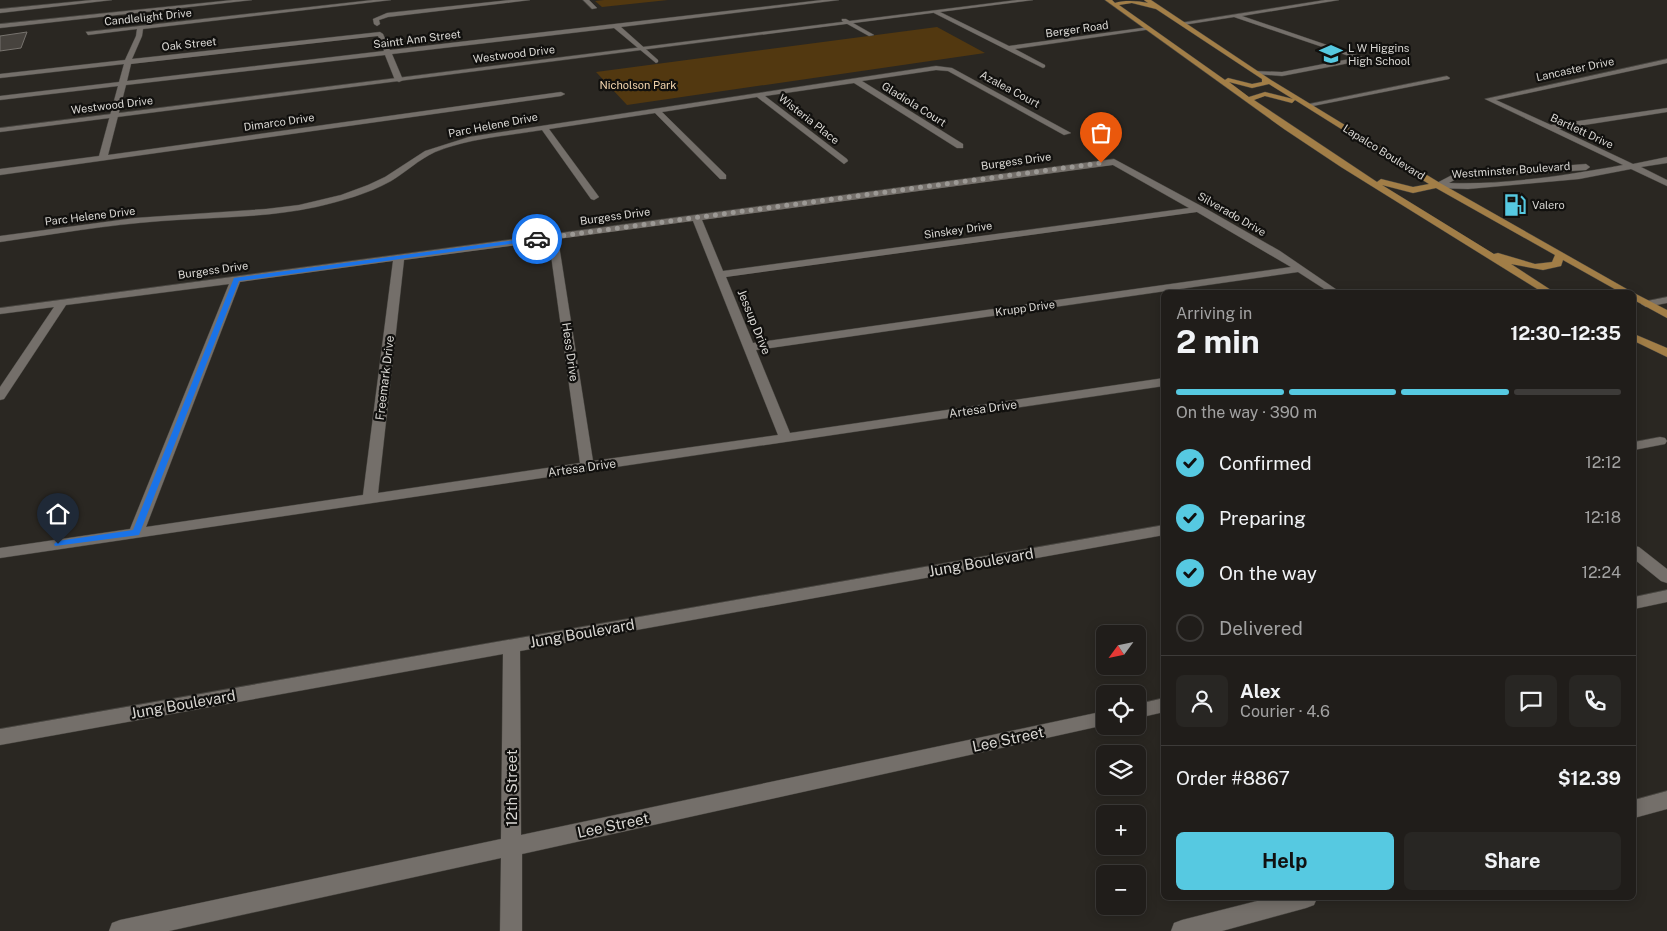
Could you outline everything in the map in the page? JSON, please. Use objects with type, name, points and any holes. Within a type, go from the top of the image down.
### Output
[{"type":"main road","points":[[1108,0],[1323,150],[1480,251],[1546,290]]},
{"type":"main road","name":"Lapalco Boulevard","points":[[1147,0],[1264,78],[1437,185],[1623,290]]},
{"type":"main road","points":[[1116,6],[1119,2],[1132,1],[1161,9]]},
{"type":"main road","points":[[1213,74],[1250,86],[1263,86],[1266,84],[1264,78]]},
{"type":"main road","points":[[1249,100],[1259,94],[1270,94],[1311,106]]},
{"type":"main road","points":[[1323,150],[1389,185],[1413,190],[1437,185]]},
{"type":"main road","points":[[1480,251],[1522,264],[1544,267],[1557,264],[1560,254]]},
{"type":"main road","points":[[1636,297],[1667,315]]},
{"type":"main road","points":[[1636,338],[1667,353]]},
{"type":"street","points":[[0,11],[109,0]]},
{"type":"street","points":[[0,26],[194,3],[249,0]]},
{"type":"street","name":"Candlelight Drive","points":[[88,33],[388,0]]},
{"type":"street","points":[[377,24],[376,19],[383,16],[527,0]]},
{"type":"street","points":[[586,0],[594,8]]},
{"type":"street","name":"Saintt Ann Street","points":[[0,98],[836,0]]},
{"type":"street","name":"Westwood Drive","points":[[847,22],[1000,0]]},
{"type":"street","name":"Westwood Drive","points":[[0,125],[116,113],[1030,0]]},
{"type":"street","points":[[1183,23],[1336,0]]},
{"type":"street","points":[[190,22],[194,3]]},
{"type":"street","points":[[936,12],[1043,66]]},
{"type":"street","points":[[1233,15],[1363,59],[1282,74],[1256,72]]},
{"type":"street","points":[[847,22],[871,35]]},
{"type":"street","points":[[616,26],[656,61]]},
{"type":"street","points":[[103,158],[128,61],[139,36],[140,27]]},
{"type":"street","name":"Berger Road","points":[[1009,48],[1149,28]]},
{"type":"street","name":"Oak Street","points":[[0,76],[380,34],[389,52]]},
{"type":"street","points":[[389,52],[399,78]]},
{"type":"street","name":"Lancaster Drive","points":[[1489,99],[1667,61]]},
{"type":"street","name":"Parc Helene Drive","points":[[0,239],[110,224],[180,217],[254,214],[302,207],[336,199],[371,187],[400,171],[415,160],[451,144],[656,110],[942,68]]},
{"type":"street","name":"Azalea Court","points":[[942,68],[950,69],[1067,133]]},
{"type":"street","points":[[1311,106],[1447,78]]},
{"type":"street","name":"Gladiola Court","points":[[855,80],[960,146]]},
{"type":"street","name":"Dimarco Drive","points":[[0,172],[561,94]]},
{"type":"street","name":"Wisteria Place","points":[[759,95],[844,161]]},
{"type":"street","name":"Bartlett Drive","points":[[1489,99],[1667,183]]},
{"type":"street","points":[[656,110],[723,177]]},
{"type":"street","points":[[1550,128],[1667,110]]},
{"type":"street","name":"Westwood Drive","points":[[0,130],[116,113]]},
{"type":"street","points":[[544,128],[594,197]]},
{"type":"street","name":"Westminster Boulevard","points":[[1437,185],[1468,186],[1579,176],[1667,160]]},
{"type":"street","name":"Silverado Drive","points":[[1114,162],[1200,209],[1301,269],[1332,290]]},
{"type":"street","name":"Burgess Drive","points":[[0,312],[1114,162]]},
{"type":"street","name":"Sinskey Drive","points":[[720,275],[1200,209]]},
{"type":"street","name":"Jessup Drive","points":[[696,217],[786,438]]},
{"type":"street","name":"Hess Drive","points":[[553,237],[587,467]]},
{"type":"street","name":"Freemark Drive","points":[[370,498],[400,257]]},
{"type":"street","name":"Krupp Drive","points":[[749,347],[1301,269]]},
{"type":"street","points":[[136,532],[236,279]]},
{"type":"street","points":[[1646,304],[1667,300]]},
{"type":"street","points":[[0,396],[62,303]]},
{"type":"street","name":"Artesa Drive","points":[[0,552],[1161,382]]},
{"type":"street","points":[[1636,446],[1660,441]]},
{"type":"street","name":"Jung Boulevard","points":[[0,737],[1161,531]]},
{"type":"street","points":[[1636,553],[1667,577]]},
{"type":"street","points":[[1636,603],[1667,596]]},
{"type":"street","name":"12th Street","points":[[511,931],[512,645]]},
{"type":"street","points":[[1146,709],[1161,706]]},
{"type":"street","name":"Lee Street","points":[[120,931],[1096,720]]},
{"type":"street","points":[[1636,808],[1667,800]]},
{"type":"street","points":[[1182,931],[1298,900]]},
{"type":"green space","points":[[668,0],[602,7],[595,1]]},
{"type":"green space","name":"Nicholson Park","points":[[937,27],[985,53],[627,105],[596,72]]},
{"type":"building","points":[[27,32],[21,48],[0,51],[0,36]]},
{"type":"way so far","points":[[537,239],[1101,163]]},
{"type":"place","name":"L W Higgins High School","points":[[1331,54]]},
{"type":"place","name":"Valero","points":[[1515,205]]},
{"type":"route","points":[[58,544],[136,532],[236,279],[537,239]]}]
